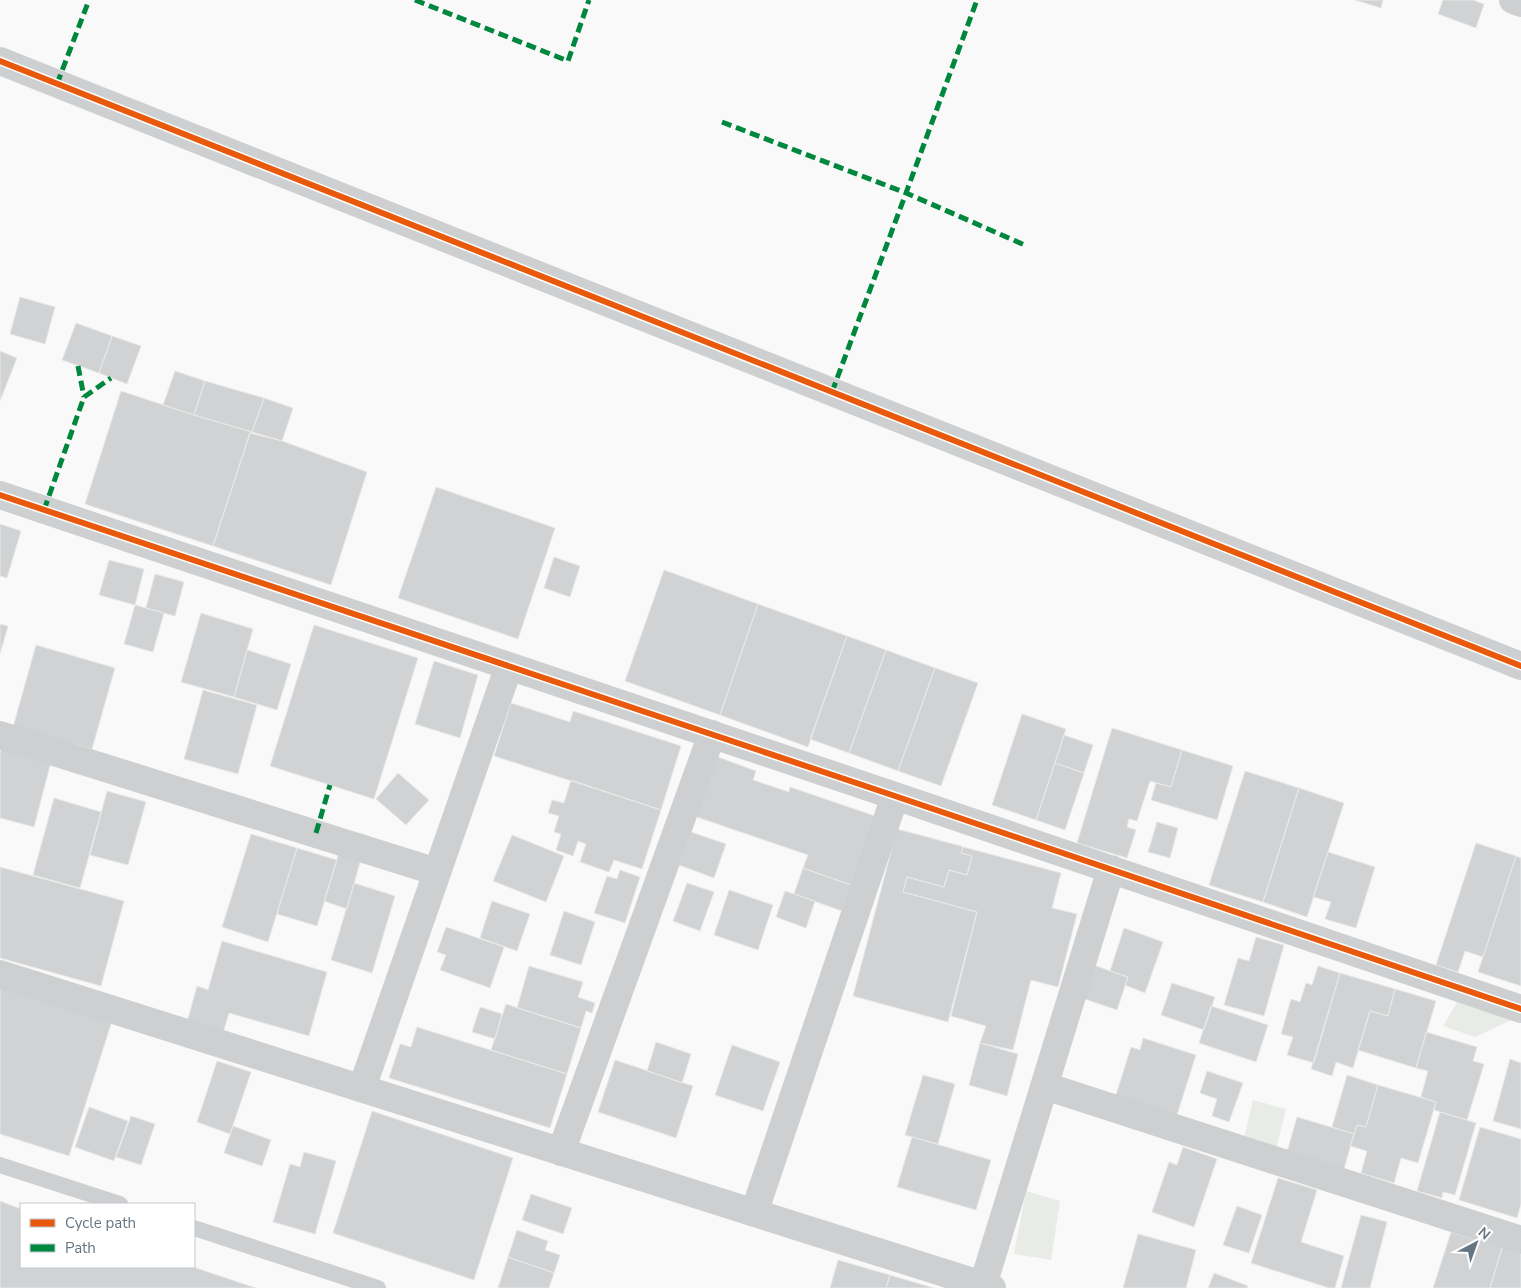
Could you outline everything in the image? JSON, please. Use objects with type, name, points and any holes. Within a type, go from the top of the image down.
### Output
[{"type":"street","points":[[1513,0],[1521,3]]},
{"type":"street","points":[[0,61],[1521,666]]},
{"type":"street","points":[[0,495],[712,734],[1521,1009]]},
{"type":"street","points":[[362,1088],[508,666]]},
{"type":"street","points":[[561,1152],[712,734]]},
{"type":"street","points":[[0,735],[438,872]]},
{"type":"street","points":[[754,1213],[895,796]]},
{"type":"street","points":[[0,974],[987,1286],[1111,869]]},
{"type":"street","points":[[1045,1086],[1521,1240]]},
{"type":"lane","points":[[0,1165],[117,1203]]},
{"type":"lane","points":[[195,1228],[378,1288]]},
{"type":"shaded area","points":[[1457,1002],[1511,1020],[1475,1037],[1443,1026]]},
{"type":"shaded area","points":[[1253,1100],[1286,1109],[1277,1146],[1244,1138]]},
{"type":"shaded area","points":[[1026,1191],[1060,1201],[1051,1260],[1014,1254]]},
{"type":"building","points":[[1355,0],[1383,0],[1381,8]]},
{"type":"building","points":[[1443,0],[1473,0],[1484,4],[1476,28],[1438,14]]},
{"type":"building","points":[[20,297],[55,307],[45,344],[10,334]]},
{"type":"building","points":[[76,323],[112,336],[99,373],[62,360]]},
{"type":"building","points":[[112,336],[141,346],[127,384],[99,373]]},
{"type":"building","points":[[0,351],[17,358],[0,401]]},
{"type":"building","points":[[175,371],[205,381],[194,415],[163,405]]},
{"type":"building","points":[[205,381],[264,398],[252,432],[194,415]]},
{"type":"building","points":[[121,391],[252,432],[250,433],[213,546],[85,504]]},
{"type":"building","points":[[264,398],[293,408],[282,441],[252,432]]},
{"type":"building","points":[[250,433],[282,441],[367,472],[331,585],[213,546]]},
{"type":"building","points":[[436,487],[555,528],[518,639],[398,598]]},
{"type":"building","points":[[0,524],[21,531],[7,578],[0,576]]},
{"type":"building","points":[[554,557],[580,566],[570,597],[544,588]]},
{"type":"building","points":[[109,560],[144,569],[135,605],[99,595]]},
{"type":"building","points":[[664,570],[758,604],[720,715],[625,681]]},
{"type":"building","points":[[155,574],[184,582],[175,616],[146,608]]},
{"type":"building","points":[[758,604],[847,636],[808,747],[720,715]]},
{"type":"building","points":[[135,605],[164,613],[153,652],[124,644]]},
{"type":"building","points":[[201,613],[253,629],[234,697],[181,682]]},
{"type":"building","points":[[0,624],[8,626],[0,654]]},
{"type":"building","points":[[314,625],[418,658],[374,799],[270,766]]},
{"type":"building","points":[[847,636],[886,650],[849,753],[810,739]]},
{"type":"building","points":[[36,645],[115,668],[92,749],[13,727]]},
{"type":"building","points":[[247,650],[291,664],[277,710],[234,697]]},
{"type":"building","points":[[886,650],[935,668],[898,771],[849,753]]},
{"type":"building","points":[[434,661],[478,675],[460,738],[415,724]]},
{"type":"building","points":[[935,668],[978,683],[941,786],[898,771]]},
{"type":"building","points":[[203,690],[257,705],[238,774],[184,759]]},
{"type":"building","points":[[511,703],[570,722],[573,711],[681,746],[661,810],[494,756]]},
{"type":"building","points":[[1022,714],[1066,729],[1036,820],[992,805]]},
{"type":"building","points":[[1112,728],[1182,750],[1171,787],[1150,781],[1137,821],[1129,819],[1127,827],[1136,830],[1127,858],[1077,843]]},
{"type":"building","points":[[1064,735],[1093,745],[1084,773],[1055,763]]},
{"type":"building","points":[[1,749],[51,762],[34,827],[0,818]]},
{"type":"building","points":[[1182,750],[1233,766],[1217,820],[1151,800],[1156,783],[1171,787]]},
{"type":"building","points":[[718,757],[756,771],[753,780],[789,792],[790,787],[875,816],[851,885],[803,868],[808,855],[688,814]]},
{"type":"building","points":[[1055,763],[1084,773],[1065,830],[1036,820]]},
{"type":"building","points":[[1245,771],[1299,788],[1263,902],[1209,885]]},
{"type":"building","points":[[398,773],[429,800],[406,825],[376,799]]},
{"type":"building","points":[[571,780],[661,810],[642,869],[614,860],[609,872],[580,862],[586,844],[578,841],[573,856],[556,850],[561,834],[554,832],[559,816],[548,813],[552,800],[564,803]]},
{"type":"building","points":[[1299,788],[1344,803],[1307,917],[1263,902]]},
{"type":"building","points":[[107,791],[146,802],[128,865],[90,855]]},
{"type":"building","points":[[54,798],[101,812],[80,888],[33,875]]},
{"type":"building","points":[[1157,822],[1178,828],[1170,858],[1148,852]]},
{"type":"building","points":[[897,829],[961,846],[963,847],[961,853],[972,856],[967,875],[949,870],[944,887],[907,877],[903,892],[977,912],[948,1022],[853,996]]},
{"type":"building","points":[[691,832],[726,844],[714,878],[679,865]]},
{"type":"building","points":[[251,834],[297,848],[268,942],[222,927]]},
{"type":"building","points":[[512,835],[564,856],[546,902],[493,881]]},
{"type":"building","points":[[1476,843],[1516,856],[1483,957],[1465,951],[1458,972],[1436,965]]},
{"type":"building","points":[[963,847],[1061,873],[1052,908],[1077,914],[1058,987],[1031,980],[1013,1050],[980,1043],[986,1026],[951,1016],[977,912],[903,892],[907,877],[944,887],[949,870],[967,875],[972,856],[961,853]]},
{"type":"building","points":[[297,848],[337,860],[317,926],[277,914]]},
{"type":"building","points":[[339,852],[361,859],[347,909],[324,901]]},
{"type":"building","points":[[1328,852],[1375,867],[1356,928],[1325,919],[1331,902],[1313,897]]},
{"type":"building","points":[[1516,856],[1521,858],[1521,986],[1478,972]]},
{"type":"building","points":[[0,867],[124,901],[101,986],[0,958]]},
{"type":"building","points":[[803,868],[851,885],[842,911],[794,894]]},
{"type":"building","points":[[620,870],[640,877],[625,923],[594,913],[607,876],[617,879]]},
{"type":"building","points":[[354,883],[395,896],[372,973],[331,960]]},
{"type":"building","points":[[687,883],[714,892],[700,931],[673,921]]},
{"type":"building","points":[[729,890],[773,905],[758,950],[714,935]]},
{"type":"building","points":[[785,891],[815,901],[806,928],[776,917]]},
{"type":"building","points":[[492,901],[530,914],[517,951],[480,938]]},
{"type":"building","points":[[564,911],[595,922],[581,965],[550,955]]},
{"type":"building","points":[[446,927],[504,947],[490,988],[440,970],[446,955],[437,952]]},
{"type":"building","points":[[1124,928],[1163,942],[1145,993],[1125,985],[1128,977],[1110,971]]},
{"type":"building","points":[[1256,937],[1284,945],[1264,1016],[1224,1005],[1238,958],[1249,961]]},
{"type":"building","points":[[222,941],[327,972],[309,1036],[229,1013],[223,1033],[187,1022],[197,986],[208,990]]},
{"type":"building","points":[[1093,965],[1128,977],[1117,1010],[1082,998]]},
{"type":"building","points":[[529,966],[583,982],[578,997],[595,1003],[592,1013],[586,1011],[581,1028],[517,1008]]},
{"type":"building","points":[[1318,966],[1340,973],[1314,1063],[1287,1055],[1293,1037],[1281,1034],[1291,999],[1300,1002],[1306,983],[1312,985]]},
{"type":"building","points":[[1340,973],[1395,989],[1388,1016],[1370,1011],[1353,1068],[1336,1062],[1332,1076],[1311,1069]]},
{"type":"building","points":[[1172,983],[1215,997],[1204,1030],[1161,1015]]},
{"type":"building","points":[[0,984],[112,1021],[69,1156],[0,1134]]},
{"type":"building","points":[[1395,989],[1436,1001],[1416,1068],[1358,1050],[1370,1011],[1388,1016]]},
{"type":"building","points":[[506,1004],[581,1028],[567,1074],[491,1050]]},
{"type":"building","points":[[1211,1006],[1268,1025],[1256,1062],[1199,1043]]},
{"type":"building","points":[[480,1007],[502,1014],[495,1039],[472,1032]]},
{"type":"building","points":[[417,1027],[567,1074],[550,1128],[389,1078],[400,1044],[411,1047]]},
{"type":"building","points":[[1426,1032],[1477,1047],[1473,1061],[1484,1064],[1467,1120],[1434,1110],[1436,1102],[1421,1097],[1428,1071],[1416,1068]]},
{"type":"building","points":[[1143,1038],[1196,1055],[1176,1118],[1115,1098],[1131,1047],[1140,1050]]},
{"type":"building","points":[[656,1042],[691,1054],[682,1083],[647,1071]]},
{"type":"building","points":[[980,1043],[1018,1054],[1007,1096],[969,1085]]},
{"type":"building","points":[[732,1045],[780,1062],[763,1111],[715,1095]]},
{"type":"building","points":[[1510,1059],[1521,1063],[1521,1129],[1493,1121]]},
{"type":"building","points":[[615,1060],[693,1086],[676,1138],[598,1112]]},
{"type":"building","points":[[217,1061],[251,1072],[230,1134],[197,1122]]},
{"type":"building","points":[[1207,1071],[1243,1083],[1229,1122],[1212,1116],[1217,1099],[1200,1093]]},
{"type":"building","points":[[923,1075],[955,1084],[938,1144],[905,1135]]},
{"type":"building","points":[[1347,1075],[1378,1085],[1366,1127],[1357,1125],[1354,1134],[1332,1127]]},
{"type":"building","points":[[1378,1085],[1436,1102],[1418,1163],[1401,1158],[1394,1183],[1361,1173],[1367,1151],[1350,1146],[1357,1125],[1366,1127]]},
{"type":"building","points":[[89,1107],[128,1121],[114,1161],[75,1147]]},
{"type":"building","points":[[372,1111],[513,1158],[474,1280],[333,1233]]},
{"type":"building","points":[[1440,1112],[1476,1123],[1455,1195],[1443,1192],[1442,1198],[1417,1191]]},
{"type":"building","points":[[131,1116],[155,1124],[141,1165],[116,1157]]},
{"type":"building","points":[[1297,1117],[1354,1134],[1344,1169],[1287,1152]]},
{"type":"building","points":[[233,1126],[271,1140],[262,1166],[224,1153]]},
{"type":"building","points":[[1480,1127],[1521,1139],[1521,1204],[1517,1218],[1459,1200]]},
{"type":"building","points":[[912,1137],[991,1160],[976,1210],[897,1187]]},
{"type":"building","points":[[1183,1147],[1217,1159],[1194,1227],[1152,1212],[1169,1162],[1177,1165]]},
{"type":"building","points":[[304,1152],[336,1161],[315,1234],[273,1222],[290,1164],[300,1167]]},
{"type":"building","points":[[1278,1178],[1317,1190],[1301,1242],[1344,1256],[1335,1288],[1329,1288],[1251,1263]]},
{"type":"building","points":[[531,1194],[572,1208],[563,1234],[522,1220]]},
{"type":"building","points":[[0,1201],[20,1209],[20,1268],[195,1268],[256,1288],[0,1288]]},
{"type":"building","points":[[1237,1206],[1262,1215],[1249,1253],[1223,1245]]},
{"type":"building","points":[[1361,1215],[1387,1222],[1370,1288],[1341,1288]]},
{"type":"building","points":[[517,1230],[548,1241],[545,1250],[560,1255],[554,1273],[508,1257]]},
{"type":"building","points":[[1451,1232],[1502,1248],[1490,1288],[1433,1288]]},
{"type":"building","points":[[1138,1234],[1196,1250],[1186,1288],[1123,1288]]},
{"type":"building","points":[[1502,1248],[1521,1254],[1521,1288],[1490,1288]]},
{"type":"building","points":[[508,1257],[554,1273],[549,1288],[498,1288]]},
{"type":"building","points":[[838,1260],[890,1275],[886,1288],[830,1288]]},
{"type":"building","points":[[1214,1273],[1248,1286],[1247,1288],[1208,1288]]},
{"type":"building","points":[[890,1275],[934,1288],[886,1288]]},
{"type":"marked path","points":[[57,84],[89,0]]},
{"type":"marked path","points":[[415,0],[568,61],[589,0]]},
{"type":"marked path","points":[[722,122],[906,193],[977,0]]},
{"type":"marked path","points":[[832,392],[906,193],[1027,246]]},
{"type":"marked path","points":[[78,366],[84,397]]},
{"type":"marked path","points":[[44,510],[84,397],[111,378]]},
{"type":"marked path","points":[[316,833],[330,785]]},
{"type":"cycle path","points":[[0,61],[1521,666]]},
{"type":"cycle path","points":[[0,495],[1521,1009]]}]
